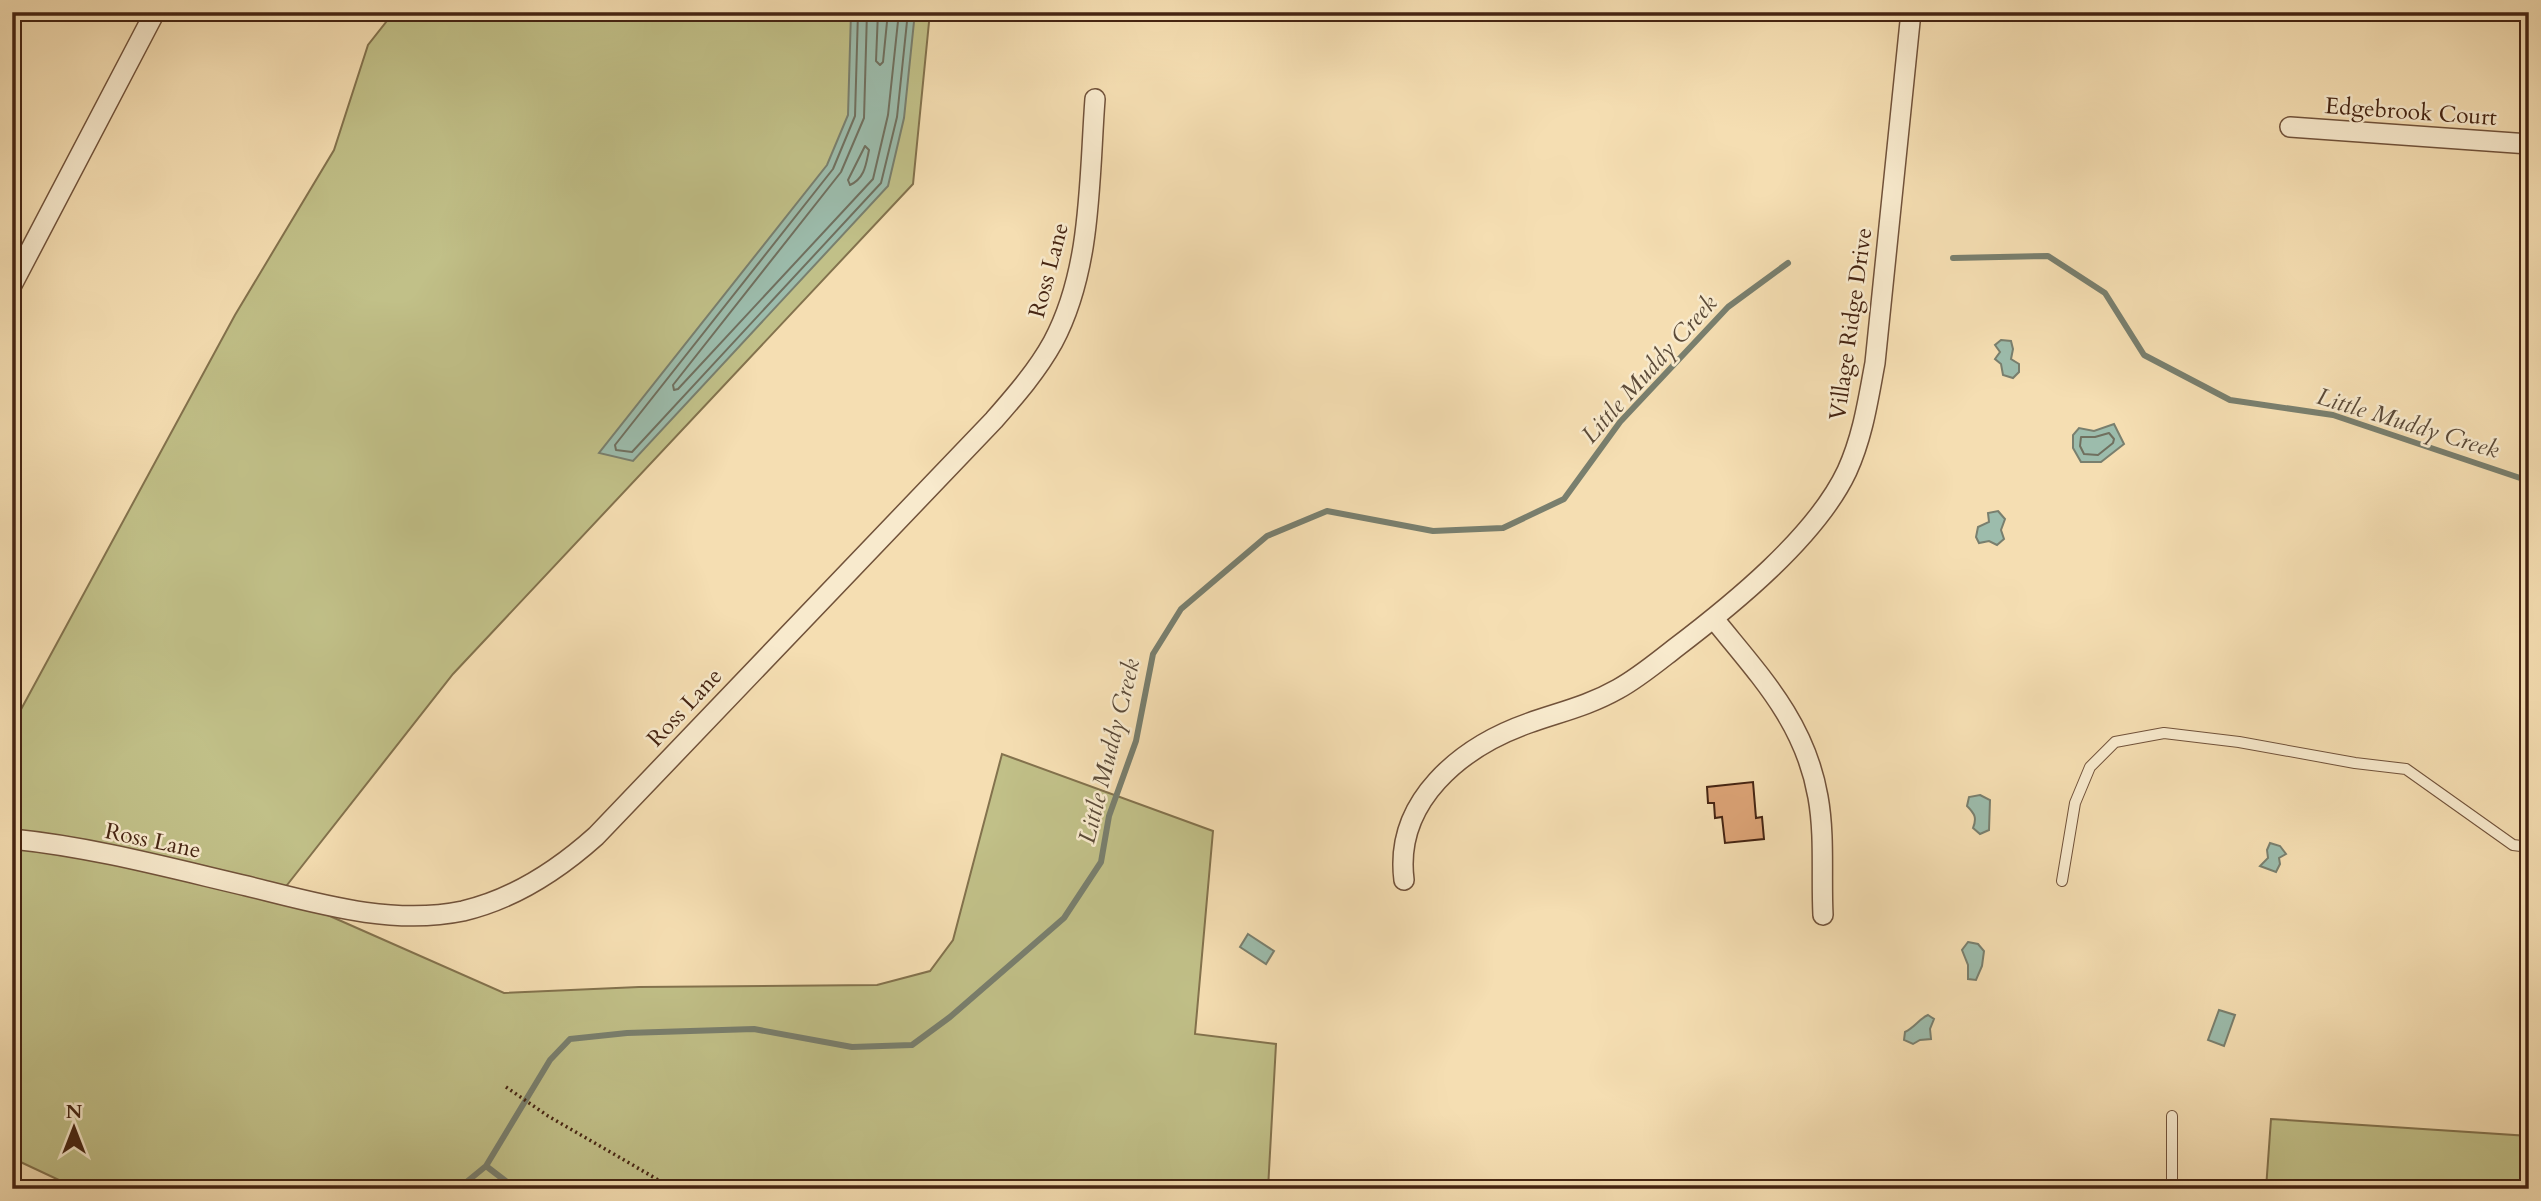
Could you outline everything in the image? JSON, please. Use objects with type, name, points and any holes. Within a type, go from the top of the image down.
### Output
[{"type":"street","points":[[12,285],[155,12]]},
{"type":"street","name":"Village Ridge Drive","points":[[1404,880],[1403,850],[1409,823],[1423,798],[1442,775],[1489,740],[1528,723],[1580,708],[1619,688],[1714,619],[1815,521],[1846,473],[1865,419],[1875,363],[1911,12]]},
{"type":"street","name":"Ross Lane","points":[[12,839],[125,857],[350,910],[392,915],[434,915],[462,911],[502,899],[540,880],[596,836],[994,420],[1039,365],[1054,341],[1062,321],[1080,260],[1087,218],[1095,99]]},
{"type":"street","name":"Edgebrook Court","points":[[2290,127],[2529,144]]},
{"type":"street","points":[[1714,619],[1776,695],[1804,744],[1819,800],[1823,915]]},
{"type":"lane","points":[[2062,881],[2075,803],[2090,767],[2115,742],[2164,733],[2239,742],[2355,763],[2406,769],[2513,845],[2529,847]]},
{"type":"lane","points":[[2172,1116],[2172,1189]]},
{"type":"path","points":[[506,1087],[548,1116],[674,1189]]},
{"type":"shaded area","points":[[394,12],[930,12],[913,184],[453,674],[280,894],[504,993],[639,987],[877,985],[930,971],[953,940],[1002,754],[1213,831],[1195,1034],[1276,1044],[1268,1189],[78,1189],[12,1158],[12,726],[235,315],[334,150],[368,45]]},
{"type":"shaded area","points":[[2271,1119],[2529,1136],[2529,1189],[2266,1189]]},
{"type":"water","points":[[851,12],[915,12],[904,118],[888,186],[633,461],[599,453],[827,165],[848,115]]},
{"type":"water","points":[[2001,340],[2011,341],[2011,359],[2019,364],[2019,372],[2013,378],[2003,375],[2001,364],[1995,359],[2000,352],[1995,345]]},
{"type":"water","points":[[2114,424],[2124,444],[2101,462],[2081,462],[2073,448],[2073,435],[2079,428],[2094,431]]},
{"type":"water","points":[[1998,511],[2005,519],[2001,530],[2004,539],[1997,545],[1989,541],[1979,543],[1976,537],[1978,527],[1989,522],[1988,513]]},
{"type":"water","points":[[1980,795],[1990,800],[1989,830],[1980,834],[1973,828],[1974,816],[1967,806],[1969,797]]},
{"type":"water","points":[[2270,843],[2280,846],[2286,854],[2279,858],[2280,864],[2276,872],[2260,866],[2268,858]]},
{"type":"water","points":[[1248,934],[1274,951],[1266,964],[1240,947]]},
{"type":"water","points":[[1968,942],[1978,944],[1984,951],[1976,980],[1968,979],[1968,965],[1962,950]]},
{"type":"water","points":[[2219,1010],[2235,1015],[2224,1046],[2208,1040]]},
{"type":"water","points":[[1928,1015],[1934,1019],[1930,1029],[1931,1039],[1913,1044],[1904,1040],[1905,1032]]},
{"type":"building","points":[[1753,782],[1756,818],[1762,817],[1764,839],[1725,843],[1722,817],[1715,818],[1714,803],[1708,803],[1707,787]]},
{"type":"waterway","name":"Little Muddy Creek","points":[[1953,258],[2048,256],[2105,293],[2144,355],[2230,400],[2333,415],[2529,481]]},
{"type":"waterway","name":"Little Muddy Creek","points":[[458,1189],[486,1166],[550,1060],[570,1039],[627,1033],[754,1029],[852,1047],[912,1045],[950,1017],[1064,918],[1101,862],[1109,816],[1136,741],[1153,654],[1181,609],[1267,536],[1327,511],[1433,531],[1503,528],[1564,499],[1620,422],[1728,307],[1788,263]]},
{"type":"waterway","points":[[486,1166],[516,1189]]}]
